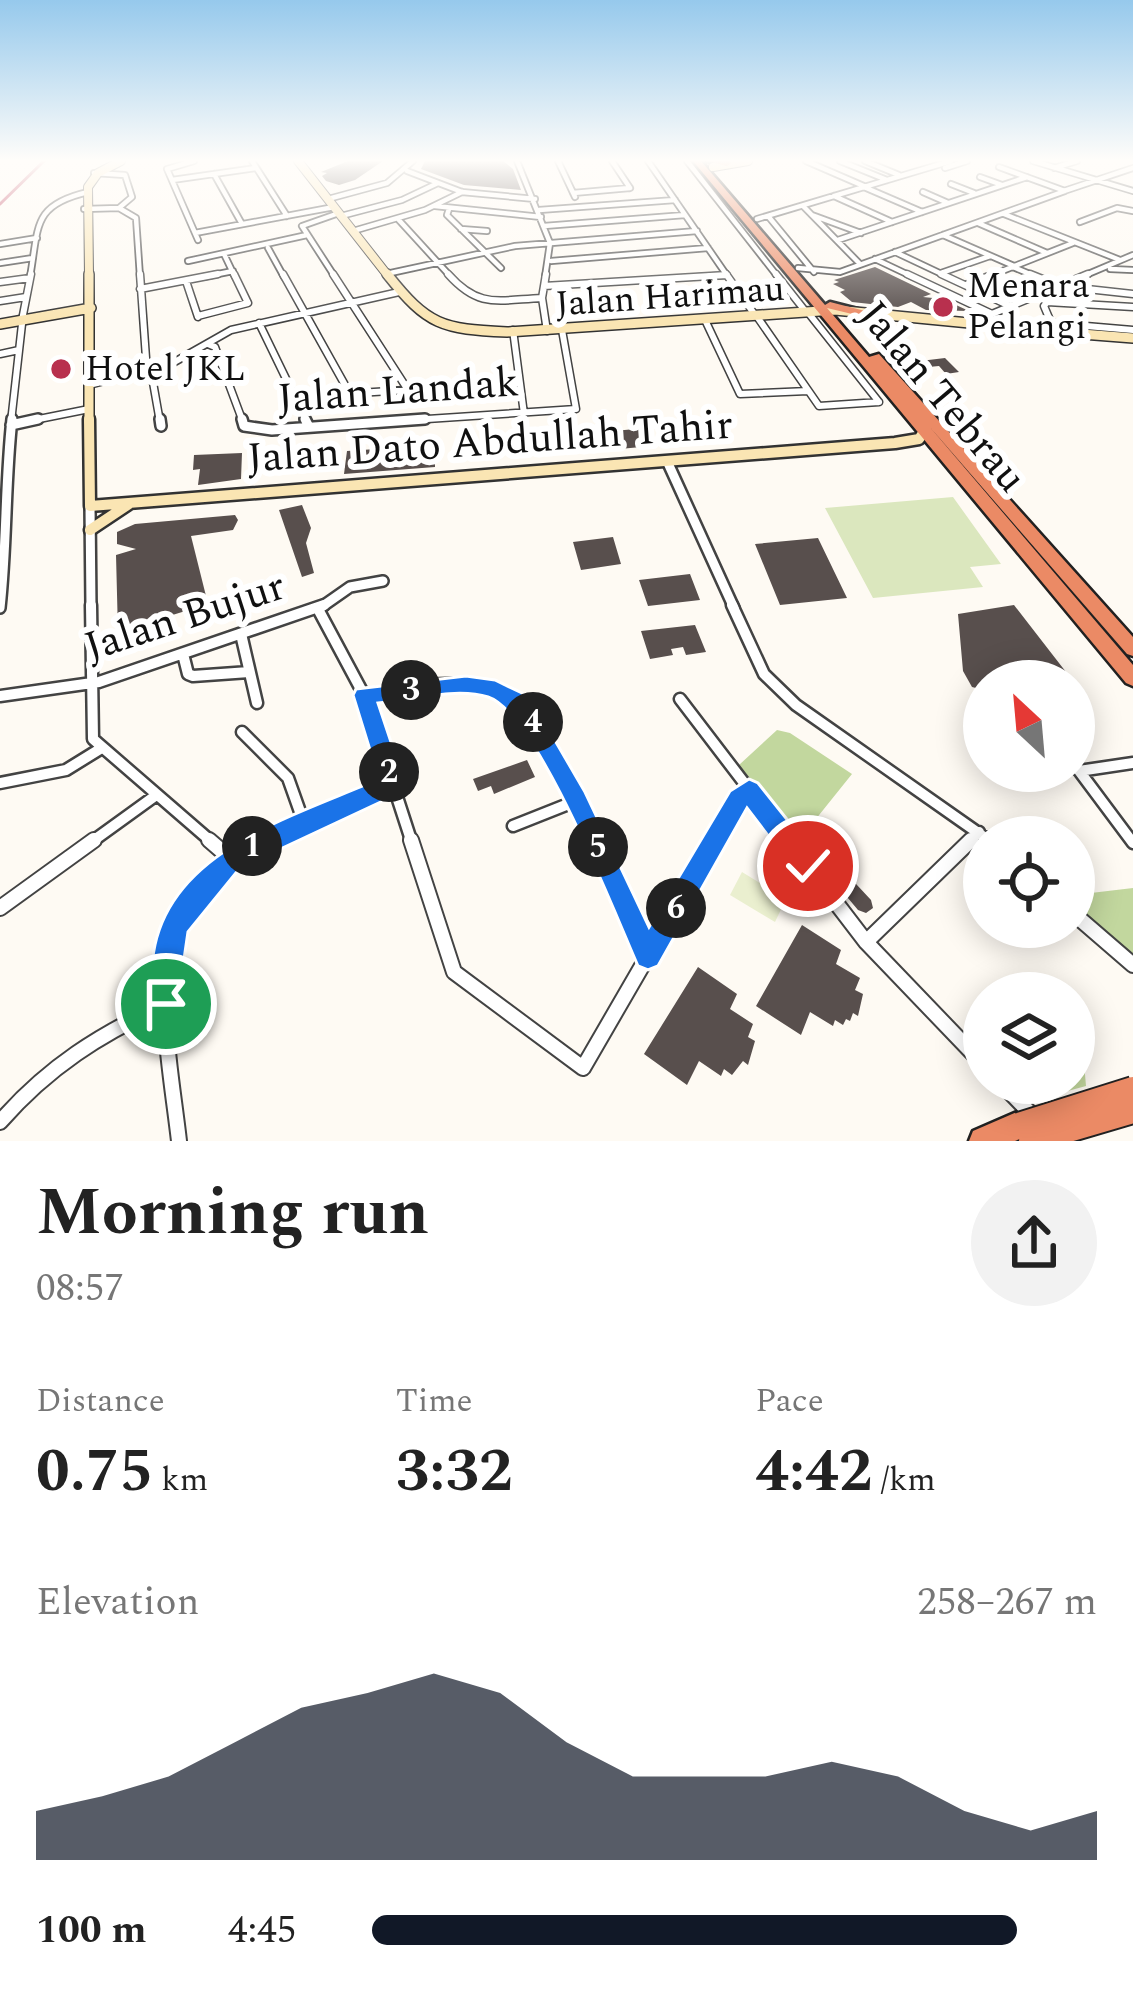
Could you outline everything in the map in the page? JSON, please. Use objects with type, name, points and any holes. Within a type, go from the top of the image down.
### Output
[{"type":"highway","name":"Jalan Tebrau","points":[[758,214],[824,312],[923,433],[1125,655]]},
{"type":"highway","name":"Jalan Tebrau","points":[[759,214],[798,274]]},
{"type":"highway","name":"Jalan Tebrau","points":[[824,312],[1125,655]]},
{"type":"highway","points":[[824,312],[869,315]]},
{"type":"highway","points":[[879,402],[907,413]]},
{"type":"highway","points":[[1125,655],[1133,682]]},
{"type":"highway","points":[[983,1141],[1068,1107],[1133,1089]]},
{"type":"highway","points":[[1030,1141],[1133,1111]]},
{"type":"street","points":[[0,609],[3,466],[26,297],[44,214]]},
{"type":"street","points":[[86,214],[91,732],[100,748],[231,859]]},
{"type":"street","points":[[130,214],[136,218],[149,371],[160,427]]},
{"type":"street","points":[[187,214],[196,237],[299,214]]},
{"type":"street","points":[[237,214],[242,224]]},
{"type":"street","points":[[323,214],[302,224],[306,237],[408,390]]},
{"type":"street","name":"Jalan Harimau","points":[[339,214],[417,312],[436,325],[466,332],[824,312],[1053,328]]},
{"type":"street","points":[[353,231],[412,214]]},
{"type":"street","points":[[446,214],[501,268]]},
{"type":"street","points":[[507,214],[542,218],[686,215],[808,392],[823,406],[879,402],[824,312],[780,279],[729,214]]},
{"type":"street","points":[[541,214],[551,261],[542,298],[547,330]]},
{"type":"street","points":[[542,218],[555,214]]},
{"type":"street","points":[[775,214],[762,218],[814,273]]},
{"type":"street","points":[[875,214],[892,222]]},
{"type":"street","points":[[838,240],[915,214]]},
{"type":"street","points":[[780,279],[860,264],[1003,214]]},
{"type":"street","points":[[1005,214],[1120,260]]},
{"type":"street","points":[[1080,222],[1101,214]]},
{"type":"street","points":[[812,215],[861,233]]},
{"type":"street","points":[[812,215],[860,264]]},
{"type":"street","points":[[398,219],[472,298],[542,298]]},
{"type":"street","points":[[978,224],[1047,253]]},
{"type":"street","points":[[461,229],[487,231]]},
{"type":"street","points":[[386,274],[550,243],[697,231]]},
{"type":"street","points":[[943,235],[1060,286],[1133,294]]},
{"type":"street","points":[[188,261],[306,237]]},
{"type":"street","points":[[0,244],[37,238]]},
{"type":"street","points":[[966,285],[1074,242]]},
{"type":"street","points":[[268,248],[350,394]]},
{"type":"street","points":[[551,261],[708,248]]},
{"type":"street","points":[[895,252],[1012,307]]},
{"type":"street","points":[[187,281],[199,319],[248,303],[224,254]]},
{"type":"street","points":[[875,259],[987,313],[1012,307],[1133,255]]},
{"type":"street","points":[[941,273],[990,256]]},
{"type":"street","points":[[0,263],[33,258]]},
{"type":"street","points":[[1110,269],[1133,270]]},
{"type":"street","points":[[140,290],[233,271]]},
{"type":"street","points":[[544,286],[727,275]]},
{"type":"street","points":[[0,282],[30,278]]},
{"type":"street","points":[[89,385],[149,371],[224,333],[400,292]]},
{"type":"street","points":[[0,301],[26,297]]},
{"type":"street","points":[[1053,328],[1044,306],[1054,300],[1133,307]]},
{"type":"street","points":[[0,326],[87,310]]},
{"type":"street","points":[[869,315],[1133,334]]},
{"type":"street","name":"Jalan Harimau","points":[[547,330],[757,317]]},
{"type":"street","points":[[706,322],[740,394],[808,392]]},
{"type":"street","points":[[259,323],[309,427]]},
{"type":"street","points":[[1053,328],[1133,334]]},
{"type":"street","name":"Jalan Landak","points":[[208,344],[215,347],[244,426],[259,430],[576,409],[562,331]]},
{"type":"street","points":[[511,332],[524,414]]},
{"type":"street","points":[[0,354],[20,350]]},
{"type":"street","points":[[294,398],[519,383]]},
{"type":"street","points":[[0,400],[15,397]]},
{"type":"street","points":[[11,425],[89,409]]},
{"type":"street","name":"Jalan Dato Abdullah Tahir","points":[[90,506],[895,443],[919,439],[923,433]]},
{"type":"street","name":"Jalan Dato Abdullah Tahir","points":[[895,443],[930,448],[942,455]]},
{"type":"street","points":[[667,461],[764,674],[796,705],[963,822]]},
{"type":"street","points":[[90,530],[130,503]]},
{"type":"street","name":"Jalan Bujur","points":[[0,696],[89,684],[318,608],[350,587],[382,581]]},
{"type":"street","points":[[318,608],[364,695],[454,972],[583,1068],[749,790]]},
{"type":"street","points":[[242,634],[257,703]]},
{"type":"street","points":[[183,654],[188,674],[194,676],[250,671]]},
{"type":"street","points":[[364,695],[466,686],[502,692],[527,713],[576,800],[648,956]]},
{"type":"street","points":[[680,699],[866,941],[963,1043]]},
{"type":"street","points":[[242,732],[288,778],[304,823]]},
{"type":"street","points":[[0,783],[66,770],[100,748]]},
{"type":"street","points":[[1095,766],[1133,763]]},
{"type":"street","points":[[179,1141],[166,1004],[167,955],[176,926],[192,900],[231,859],[393,784]]},
{"type":"street","points":[[1095,791],[1133,843]]},
{"type":"street","points":[[0,908],[155,796]]},
{"type":"street","points":[[513,826],[576,800]]},
{"type":"street","points":[[866,941],[963,852]]},
{"type":"street","points":[[1095,932],[1133,965]]},
{"type":"street","points":[[0,1122],[50,1066],[82,1042],[166,1004]]},
{"type":"street","points":[[1021,1104],[1057,1141]]},
{"type":"green space","points":[[953,497],[1001,564],[970,567],[983,587],[873,598],[825,508]]},
{"type":"green space","points":[[777,730],[790,733],[852,774],[799,840],[739,765]]},
{"type":"green space","points":[[742,872],[786,899],[775,922],[730,895]]},
{"type":"green space","points":[[1133,888],[1133,959],[1095,925],[1095,893]]},
{"type":"building","points":[[875,267],[931,294],[923,297],[943,299],[969,311],[926,310],[911,302],[898,307],[852,302],[840,292],[845,290],[833,284]]},
{"type":"building","points":[[877,333],[885,333],[912,362],[945,358],[959,372],[946,374],[939,366],[918,368],[922,373],[910,374]]},
{"type":"building","points":[[646,428],[652,446],[576,453],[571,435]]},
{"type":"building","points":[[435,445],[435,467],[344,474],[347,451]]},
{"type":"building","points":[[242,453],[241,479],[198,485],[200,469],[193,470],[194,455]]},
{"type":"building","points":[[327,453],[327,467],[318,470],[268,466],[271,456]]},
{"type":"building","points":[[302,505],[311,528],[306,543],[314,573],[302,577],[279,510]]},
{"type":"building","points":[[235,515],[238,520],[233,530],[191,536],[208,604],[166,617],[164,612],[153,616],[153,622],[118,633],[116,555],[136,549],[117,544],[117,532],[135,524]]},
{"type":"building","points":[[613,537],[621,564],[581,570],[573,542]]},
{"type":"building","points":[[818,538],[847,598],[780,605],[755,544]]},
{"type":"building","points":[[690,574],[700,600],[648,606],[639,580]]},
{"type":"building","points":[[1014,605],[1057,660],[963,660],[963,671],[958,614]]},
{"type":"building","points":[[695,625],[706,652],[686,655],[683,647],[671,649],[673,655],[650,659],[641,631]]},
{"type":"building","points":[[527,760],[535,777],[494,794],[491,786],[478,791],[473,779]]},
{"type":"building","points":[[843,870],[871,900],[873,908],[866,913],[832,879]]},
{"type":"building","points":[[802,925],[841,950],[836,964],[860,978],[855,990],[863,994],[858,1016],[853,1013],[843,1025],[835,1020],[833,1026],[810,1012],[801,1035],[756,1006]]},
{"type":"building","points":[[698,967],[737,994],[730,1009],[753,1024],[748,1037],[755,1041],[748,1065],[743,1061],[732,1075],[724,1069],[721,1076],[699,1061],[687,1085],[644,1054]]},
{"type":"place","name":"Menara Pelangi","points":[[943,307]]},
{"type":"place","name":"Hotel JKL","points":[[61,369]]},
{"type":"route","points":[[166,1004],[167,955],[176,926],[192,900],[231,859],[258,842],[393,784],[364,695],[466,686],[488,687],[514,699],[527,713],[576,800],[648,956],[749,790],[808,866]]}]
